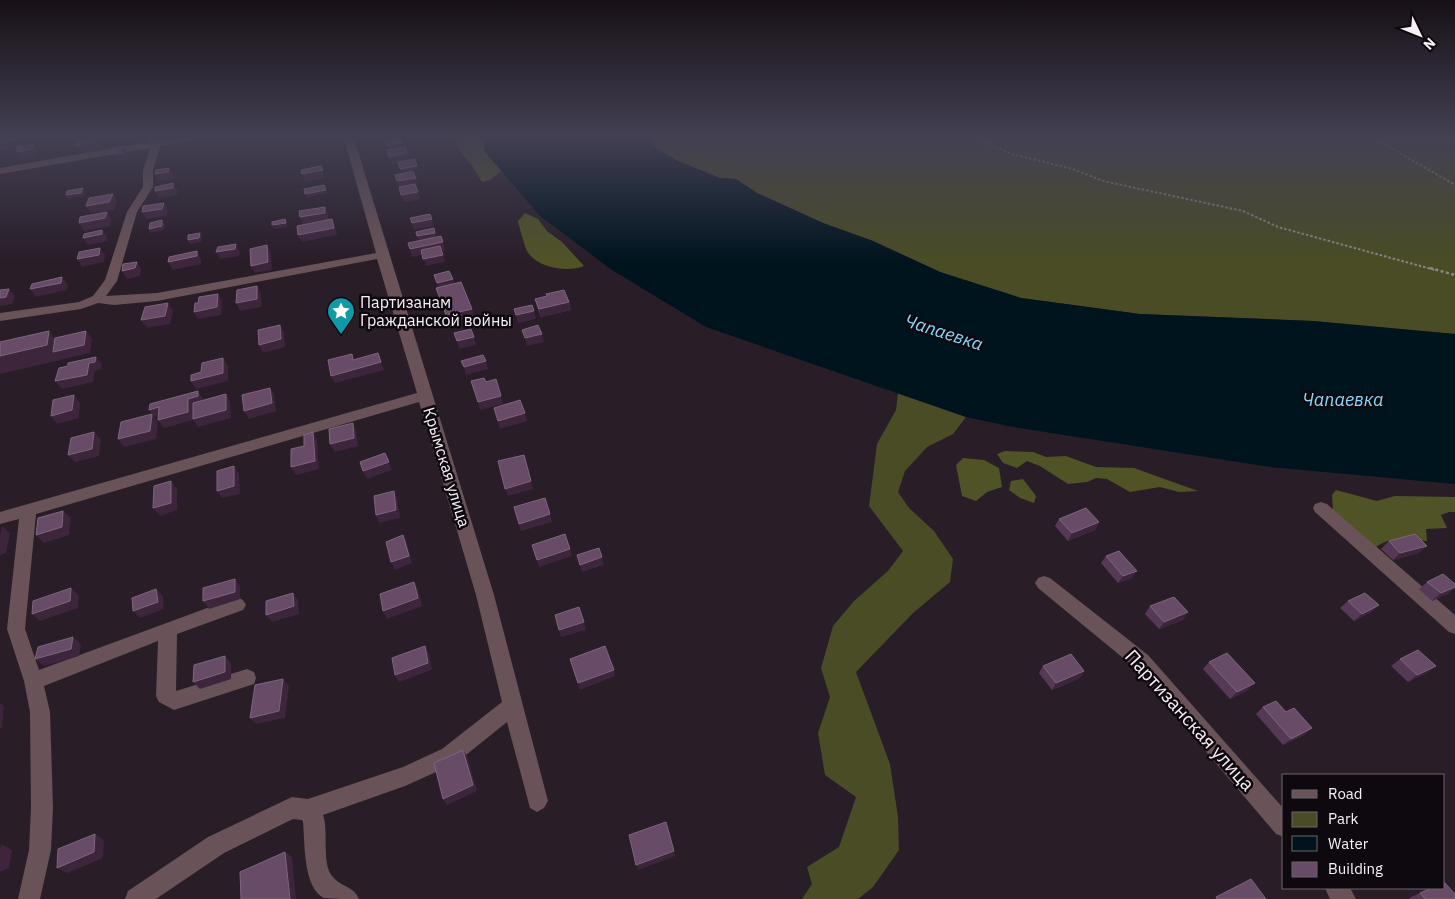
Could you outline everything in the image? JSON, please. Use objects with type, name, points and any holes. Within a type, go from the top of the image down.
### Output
[{"type":"street","points":[[97,299],[111,281],[132,212],[148,187],[148,177]]},
{"type":"street","name":"Крымская улица","points":[[360,177],[485,595],[537,801]]},
{"type":"street","points":[[0,317],[82,305],[97,299],[114,301],[157,297],[382,255]]},
{"type":"street","points":[[0,518],[425,395]]},
{"type":"street","points":[[1320,508],[1455,626]]},
{"type":"street","points":[[28,510],[16,629],[33,681],[40,712],[42,808],[40,850],[30,899]]},
{"type":"street","name":"Партизанская улица","points":[[1044,583],[1141,661],[1282,824]]},
{"type":"street","points":[[33,681],[168,629],[237,605]]},
{"type":"street","points":[[168,629],[166,696],[174,701],[247,678]]},
{"type":"street","points":[[136,899],[216,845],[292,808],[308,810],[405,776],[449,756],[513,706]]},
{"type":"street","points":[[308,810],[314,820],[317,866],[324,885],[348,899]]},
{"type":"street","points":[[1337,889],[1345,899]]},
{"type":"path","points":[[1093,177],[1198,203],[1243,211],[1278,226],[1455,275]]},
{"type":"path","points":[[1441,177],[1455,185]]},
{"type":"green space","points":[[479,177],[494,177],[490,180],[482,182]]},
{"type":"green space","points":[[717,177],[1455,177],[1455,334],[1313,321],[1139,314],[1021,298],[940,272],[873,241],[823,223],[757,193],[736,179]]},
{"type":"green space","points":[[525,213],[538,219],[547,231],[562,242],[584,266],[570,269],[553,268],[531,257],[526,249],[518,221]]},
{"type":"green space","points":[[898,393],[966,417],[953,434],[927,447],[905,471],[898,492],[909,508],[934,531],[953,559],[950,582],[913,613],[856,672],[890,764],[898,817],[899,850],[873,887],[858,899],[802,899],[812,884],[807,867],[839,847],[856,797],[825,775],[818,733],[830,697],[821,668],[833,626],[854,601],[888,571],[903,551],[869,506],[877,444],[896,410]]},
{"type":"green space","points":[[1005,451],[1033,452],[1046,457],[1066,456],[1096,467],[1134,468],[1198,491],[1179,492],[1160,487],[1130,492],[1107,479],[1096,478],[1087,482],[1068,484],[1040,466],[1027,461],[1017,468],[1003,463],[997,454]]},
{"type":"green space","points":[[963,458],[984,460],[999,468],[1002,487],[987,492],[976,501],[962,496],[956,465]]},
{"type":"green space","points":[[1023,479],[1036,496],[1034,503],[1020,498],[1009,490],[1011,481]]},
{"type":"green space","points":[[1336,490],[1377,501],[1395,496],[1455,497],[1455,512],[1441,515],[1447,528],[1426,529],[1427,541],[1392,540],[1373,549],[1333,511],[1332,495]]},
{"type":"water","name":"Чапаевка","points":[[506,177],[717,177],[736,179],[757,193],[823,223],[873,241],[940,272],[1021,298],[1140,314],[1313,321],[1455,334],[1455,484],[1270,467],[1013,427],[966,417],[706,327],[612,270],[540,216]]},
{"type":"building","points":[[396,177],[416,178],[397,181]]},
{"type":"building","points":[[173,183],[173,188],[155,191],[155,187]]},
{"type":"building","points":[[415,184],[418,192],[401,195],[399,187]]},
{"type":"building","points":[[324,185],[326,190],[305,194],[304,189]]},
{"type":"building","points":[[83,188],[81,193],[66,195],[67,191]]},
{"type":"building","points":[[113,194],[109,202],[86,206],[89,198]]},
{"type":"building","points":[[164,203],[162,209],[142,212],[143,206]]},
{"type":"building","points":[[325,207],[325,213],[300,217],[299,211]]},
{"type":"building","points":[[107,212],[105,218],[79,223],[80,217]]},
{"type":"building","points":[[430,214],[432,219],[412,223],[410,218]]},
{"type":"building","points":[[285,219],[286,223],[272,225],[272,222]]},
{"type":"building","points":[[332,219],[334,228],[298,235],[297,226]]},
{"type":"building","points":[[162,220],[162,226],[149,229],[150,223]]},
{"type":"building","points":[[434,228],[435,233],[417,236],[416,232]]},
{"type":"building","points":[[102,230],[102,234],[83,238],[84,234]]},
{"type":"building","points":[[200,233],[199,238],[188,240],[188,235]]},
{"type":"building","points":[[441,236],[443,242],[410,249],[408,243]]},
{"type":"building","points":[[236,244],[235,249],[216,252],[218,247]]},
{"type":"building","points":[[267,245],[268,262],[251,266],[250,249]]},
{"type":"building","points":[[440,246],[443,255],[423,259],[421,250]]},
{"type":"building","points":[[100,248],[99,255],[77,259],[79,252]]},
{"type":"building","points":[[197,251],[197,256],[168,262],[169,257]]},
{"type":"building","points":[[137,262],[135,268],[122,271],[123,264]]},
{"type":"building","points":[[449,271],[453,279],[437,283],[434,275]]},
{"type":"building","points":[[62,277],[61,283],[30,289],[32,284]]},
{"type":"building","points":[[461,282],[472,309],[446,315],[436,288]]},
{"type":"building","points":[[257,286],[257,299],[236,303],[237,290]]},
{"type":"building","points":[[9,289],[6,297],[0,298],[0,290]]},
{"type":"building","points":[[564,290],[569,302],[539,309],[535,299],[547,296],[546,294]]},
{"type":"building","points":[[218,294],[217,307],[194,312],[195,303],[198,303],[199,297]]},
{"type":"building","points":[[168,303],[165,316],[141,320],[145,307]]},
{"type":"building","points":[[532,305],[534,311],[516,315],[514,309]]},
{"type":"building","points":[[280,325],[281,339],[259,345],[258,330]]},
{"type":"building","points":[[538,325],[542,334],[525,338],[522,330]]},
{"type":"building","points":[[471,329],[474,337],[457,341],[454,333]]},
{"type":"building","points":[[49,331],[47,345],[0,356],[0,342]]},
{"type":"building","points":[[86,331],[84,345],[53,352],[55,338]]},
{"type":"building","points":[[378,353],[381,362],[331,376],[328,360],[352,354],[353,360]]},
{"type":"building","points":[[483,355],[486,361],[464,367],[461,361]]},
{"type":"building","points":[[96,357],[95,362],[89,363],[87,375],[55,381],[59,368],[68,366],[68,363]]},
{"type":"building","points":[[223,358],[223,373],[191,381],[191,375],[201,372],[202,363]]},
{"type":"building","points":[[484,378],[486,382],[496,379],[501,396],[478,402],[471,381]]},
{"type":"building","points":[[270,388],[272,403],[244,411],[242,395]]},
{"type":"building","points":[[198,391],[198,396],[188,399],[188,412],[158,420],[159,407],[149,410],[150,404]]},
{"type":"building","points":[[226,394],[226,410],[193,419],[193,403]]},
{"type":"building","points":[[74,395],[72,410],[51,416],[53,400]]},
{"type":"building","points":[[520,400],[525,413],[498,421],[494,408]]},
{"type":"building","points":[[152,414],[150,431],[118,439],[121,422]]},
{"type":"building","points":[[353,423],[354,438],[330,444],[329,429]]},
{"type":"building","points":[[94,432],[92,449],[68,455],[71,438]]},
{"type":"building","points":[[313,432],[315,461],[291,467],[291,449],[304,446],[304,435]]},
{"type":"building","points":[[385,453],[389,462],[363,471],[360,462]]},
{"type":"building","points":[[524,455],[531,481],[505,489],[498,461]]},
{"type":"building","points":[[234,466],[234,486],[217,491],[217,471]]},
{"type":"building","points":[[171,481],[171,503],[153,508],[154,486]]},
{"type":"building","points":[[394,491],[396,510],[376,515],[374,496]]},
{"type":"building","points":[[545,498],[550,514],[519,524],[514,507]]},
{"type":"building","points":[[1086,508],[1099,522],[1072,533],[1059,519]]},
{"type":"building","points":[[63,511],[62,527],[36,535],[38,518]]},
{"type":"building","points":[[565,534],[570,549],[537,560],[532,545]]},
{"type":"building","points":[[1415,534],[1427,546],[1400,553],[1389,541]]},
{"type":"building","points":[[403,535],[409,556],[391,562],[386,542]]},
{"type":"building","points":[[599,548],[602,557],[580,565],[577,555]]},
{"type":"building","points":[[1119,551],[1137,571],[1123,576],[1106,556]]},
{"type":"building","points":[[1443,574],[1455,584],[1455,587],[1441,593],[1427,582]]},
{"type":"building","points":[[235,579],[235,592],[203,601],[203,588]]},
{"type":"building","points":[[414,582],[418,598],[383,611],[380,594]]},
{"type":"building","points":[[71,588],[70,601],[32,614],[33,601]]},
{"type":"building","points":[[156,589],[158,602],[133,611],[132,598]]},
{"type":"building","points":[[293,593],[294,606],[266,615],[266,601]]},
{"type":"building","points":[[1365,593],[1379,605],[1362,614],[1348,601]]},
{"type":"building","points":[[1174,597],[1188,612],[1164,622],[1150,606]]},
{"type":"building","points":[[579,607],[584,622],[559,630],[555,615]]},
{"type":"building","points":[[73,637],[71,649],[35,659],[38,647]]},
{"type":"building","points":[[425,646],[428,663],[395,675],[392,658]]},
{"type":"building","points":[[605,646],[614,670],[578,683],[570,659]]},
{"type":"building","points":[[1418,650],[1436,666],[1417,675],[1400,659]]},
{"type":"building","points":[[1227,653],[1255,683],[1237,692],[1209,662]]},
{"type":"building","points":[[1071,654],[1084,671],[1056,683],[1043,666]]},
{"type":"building","points":[[225,656],[225,672],[193,682],[194,665]]},
{"type":"building","points":[[283,679],[279,711],[250,718],[255,685]]},
{"type":"building","points":[[1276,701],[1286,712],[1294,708],[1312,728],[1291,739],[1263,707]]},
{"type":"building","points":[[463,750],[473,785],[443,799],[434,763]]},
{"type":"building","points":[[666,822],[674,851],[636,865],[629,835]]},
{"type":"building","points":[[95,834],[94,852],[57,868],[58,849]]},
{"type":"building","points":[[285,852],[290,899],[241,899],[240,872]]},
{"type":"building","points":[[1251,879],[1266,899],[1217,899],[1216,897]]},
{"type":"building","points":[[1445,883],[1455,894],[1455,899],[1425,899],[1420,893],[1430,889],[1445,889]]},
{"type":"place","name":"Партизанам Гражданской войны","points":[[341,335]]}]
